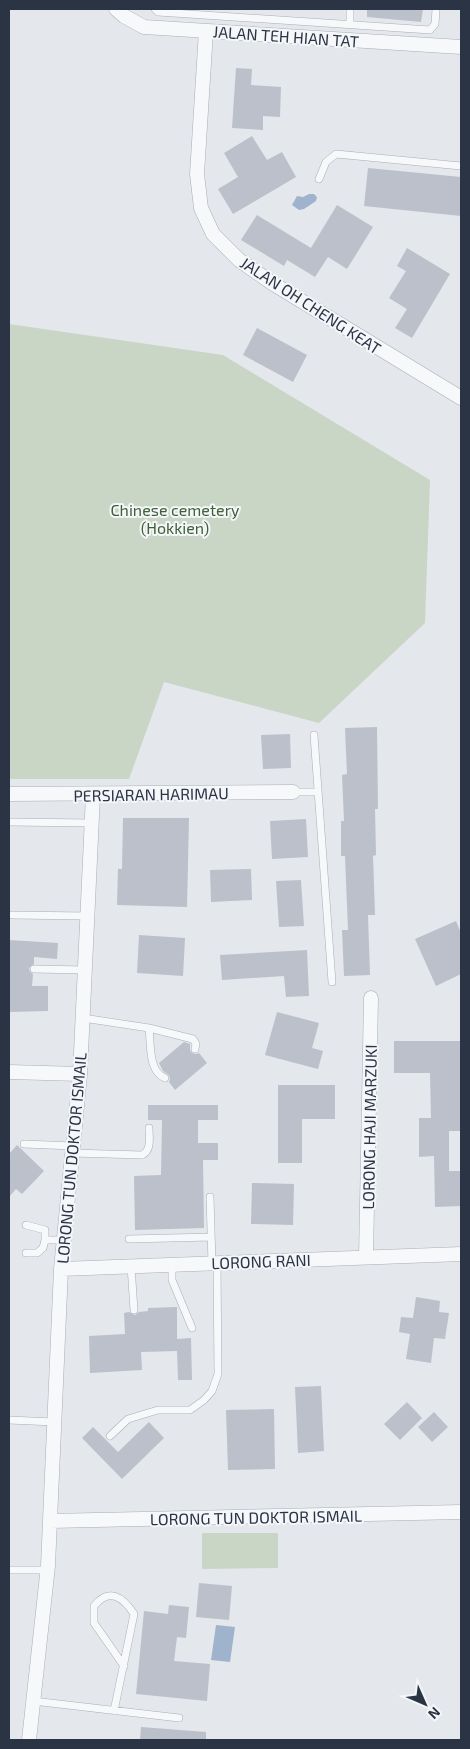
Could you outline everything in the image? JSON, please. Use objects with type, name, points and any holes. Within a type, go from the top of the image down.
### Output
[{"type":"street","name":"JALAN TEH HIAN TAT","points":[[116,9],[124,16],[144,27],[461,47]]},
{"type":"street","name":"JALAN OH CHENG KEAT","points":[[206,31],[197,174],[201,208],[213,234],[239,260],[272,283],[461,398]]},
{"type":"street","name":"PERSIARAN HARIMAU","points":[[9,794],[93,795],[293,792]]},
{"type":"street","name":"LORONG TUN DOKTOR ISMAIL","points":[[29,1740],[48,1570],[61,1269],[80,1074],[93,795]]},
{"type":"street","name":"LORONG HAJI MARZUKI","points":[[366,1256],[371,998]]},
{"type":"street","points":[[9,1072],[80,1074]]},
{"type":"street","name":"LORONG RANI","points":[[61,1269],[366,1256],[461,1254]]},
{"type":"street","name":"LORONG TUN DOKTOR ISMAIL","points":[[50,1521],[461,1512]]},
{"type":"lane","points":[[155,9],[158,12],[430,30],[435,24],[436,9]]},
{"type":"lane","points":[[350,9],[350,24]]},
{"type":"lane","points":[[319,179],[326,162],[336,154],[461,166]]},
{"type":"lane","points":[[314,735],[332,982]]},
{"type":"lane","points":[[293,792],[317,792]]},
{"type":"lane","points":[[10,822],[92,823]]},
{"type":"lane","points":[[12,915],[87,916]]},
{"type":"lane","points":[[34,969],[85,970]]},
{"type":"lane","points":[[82,1018],[149,1028],[193,1039],[196,1049]]},
{"type":"lane","points":[[149,1028],[154,1067],[159,1076],[165,1078]]},
{"type":"lane","points":[[24,1144],[142,1155],[149,1149],[149,1128]]},
{"type":"lane","points":[[110,1436],[128,1419],[158,1410],[190,1410],[204,1400],[212,1390],[218,1374],[210,1197]]},
{"type":"lane","points":[[26,1225],[45,1230],[43,1248],[37,1252],[26,1253]]},
{"type":"lane","points":[[129,1239],[211,1238]]},
{"type":"lane","points":[[45,1240],[64,1240]]},
{"type":"lane","points":[[172,1264],[172,1280],[192,1328]]},
{"type":"lane","points":[[131,1266],[134,1310]]},
{"type":"lane","points":[[9,1420],[54,1422]]},
{"type":"lane","points":[[9,1570],[48,1570]]},
{"type":"lane","points":[[114,1711],[124,1666],[134,1614],[125,1601],[119,1598],[113,1596],[100,1598],[94,1606],[94,1623],[124,1666]]},
{"type":"lane","points":[[33,1702],[179,1718]]},
{"type":"green space","name":"Chinese cemetery (Hokkien)","points":[[9,324],[223,355],[430,480],[425,623],[319,723],[164,682],[129,779],[9,779]]},
{"type":"green space","points":[[202,1533],[278,1533],[278,1568],[202,1569]]},
{"type":"water","points":[[314,194],[317,197],[316,201],[299,210],[292,205],[297,196],[303,197]]},
{"type":"water","points":[[216,1625],[235,1627],[230,1662],[211,1660]]},
{"type":"building","points":[[367,9],[423,9],[421,22],[367,17]]},
{"type":"building","points":[[236,68],[252,69],[251,85],[281,87],[280,117],[263,116],[263,130],[232,128]]},
{"type":"building","points":[[252,136],[267,160],[282,152],[296,177],[233,214],[218,189],[238,177],[224,153]]},
{"type":"building","points":[[368,168],[461,177],[461,216],[364,206]]},
{"type":"building","points":[[337,205],[373,227],[347,269],[328,257],[315,277],[287,260],[284,266],[241,240],[257,215],[311,248]]},
{"type":"building","points":[[407,248],[450,274],[412,338],[395,328],[407,309],[389,298],[406,271],[397,266]]},
{"type":"building","points":[[257,328],[307,355],[293,382],[243,355]]},
{"type":"building","points":[[377,727],[378,809],[375,809],[376,855],[373,856],[375,915],[368,915],[370,975],[344,976],[342,930],[348,930],[345,856],[341,856],[341,821],[344,821],[342,775],[347,774],[345,728]]},
{"type":"building","points":[[290,734],[291,768],[263,769],[261,735]]},
{"type":"building","points":[[123,818],[189,818],[187,907],[117,905],[118,869],[122,869]]},
{"type":"building","points":[[306,819],[308,857],[272,859],[270,821]]},
{"type":"building","points":[[251,869],[252,900],[211,902],[210,870]]},
{"type":"building","points":[[301,880],[304,926],[279,927],[276,881]]},
{"type":"building","points":[[456,921],[461,933],[461,974],[436,986],[415,939]]},
{"type":"building","points":[[139,935],[185,938],[183,976],[137,973]]},
{"type":"building","points":[[9,940],[58,943],[57,959],[34,957],[34,964],[29,968],[33,974],[32,986],[48,986],[48,1011],[9,1012]]},
{"type":"building","points":[[307,950],[309,996],[286,997],[284,976],[222,980],[220,955]]},
{"type":"building","points":[[277,1012],[319,1023],[312,1048],[323,1051],[318,1069],[265,1055]]},
{"type":"building","points":[[394,1041],[461,1041],[461,1131],[449,1131],[449,1171],[461,1171],[461,1206],[435,1207],[434,1156],[419,1157],[419,1118],[431,1118],[430,1073],[394,1073]]},
{"type":"building","points":[[184,1042],[190,1044],[192,1053],[199,1053],[207,1063],[175,1090],[169,1082],[169,1075],[163,1071],[159,1063]]},
{"type":"building","points":[[278,1085],[335,1085],[335,1119],[302,1119],[302,1163],[278,1163]]},
{"type":"building","points":[[148,1105],[218,1105],[218,1120],[198,1120],[198,1143],[218,1143],[218,1160],[203,1160],[204,1228],[135,1230],[134,1176],[161,1175],[162,1120],[148,1120]]},
{"type":"building","points":[[17,1145],[44,1171],[22,1194],[16,1189],[9,1197],[9,1154]]},
{"type":"building","points":[[252,1183],[294,1184],[293,1225],[251,1224]]},
{"type":"building","points":[[416,1297],[440,1301],[439,1312],[449,1313],[445,1339],[434,1338],[431,1363],[406,1359],[410,1334],[399,1332],[401,1317],[413,1318]]},
{"type":"building","points":[[177,1307],[177,1339],[191,1338],[192,1380],[178,1380],[177,1351],[141,1352],[142,1370],[90,1373],[89,1336],[125,1334],[124,1313],[129,1312],[135,1315],[139,1312],[148,1311],[148,1308]]},
{"type":"building","points":[[321,1386],[324,1451],[298,1453],[295,1387]]},
{"type":"building","points":[[407,1402],[422,1418],[400,1440],[384,1424]]},
{"type":"building","points":[[274,1409],[275,1469],[228,1470],[226,1410]]},
{"type":"building","points":[[434,1412],[448,1427],[432,1442],[418,1427]]},
{"type":"building","points":[[149,1422],[164,1438],[122,1479],[82,1438],[93,1427],[118,1452]]},
{"type":"building","points":[[199,1583],[232,1586],[229,1620],[196,1617]]},
{"type":"building","points":[[169,1605],[189,1607],[186,1638],[177,1637],[174,1661],[210,1664],[207,1701],[136,1694],[144,1611],[168,1614]]},
{"type":"building","points":[[141,1727],[206,1732],[206,1740],[140,1740]]}]
